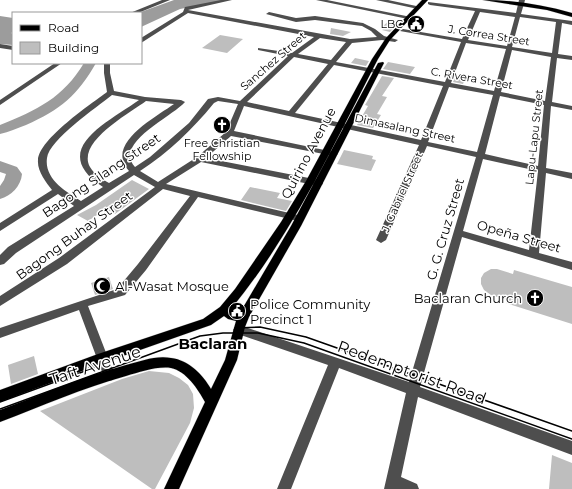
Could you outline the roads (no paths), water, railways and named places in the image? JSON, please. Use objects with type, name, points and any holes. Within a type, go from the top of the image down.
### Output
[{"type":"main road","points":[[486,0],[521,2],[572,14]]},
{"type":"main road","name":"Quirino Avenue","points":[[214,318],[224,310],[240,292],[289,216],[314,182],[388,39],[418,7],[429,1]]},
{"type":"main road","name":"Quirino Avenue","points":[[388,39],[403,31],[429,1]]},
{"type":"main road","name":"Quirino Avenue","points":[[171,489],[231,360],[244,316],[300,219],[314,182]]},
{"type":"main road","points":[[224,310],[232,316],[244,316]]},
{"type":"main road","name":"Taft Avenue","points":[[0,396],[214,318]]},
{"type":"main road","name":"Taft Avenue","points":[[0,416],[108,376],[154,363],[172,362],[188,371],[198,379],[212,403]]},
{"type":"street","points":[[136,12],[167,0]]},
{"type":"street","points":[[142,40],[186,11],[187,8],[229,0]]},
{"type":"street","points":[[319,0],[408,17]]},
{"type":"street","points":[[379,0],[418,7]]},
{"type":"street","points":[[429,1],[478,10],[572,23]]},
{"type":"street","name":"G. G. Cruz Street","points":[[392,485],[413,390],[480,156],[521,2]]},
{"type":"street","points":[[344,10],[349,6]]},
{"type":"street","name":"J. Gabriel Street","points":[[381,240],[424,143],[464,41],[478,10]]},
{"type":"street","points":[[186,11],[350,41],[388,39]]},
{"type":"street","points":[[373,16],[378,11]]},
{"type":"street","points":[[269,14],[296,20],[308,18],[334,20],[363,25],[388,39]]},
{"type":"street","points":[[334,20],[339,15]]},
{"type":"street","points":[[363,25],[368,21]]},
{"type":"street","name":"Lapu-Lapu Street","points":[[534,255],[548,104],[559,21]]},
{"type":"street","name":"J. Correa Street","points":[[403,31],[572,58]]},
{"type":"street","points":[[142,34],[150,35]]},
{"type":"street","name":"Sanchez Street","points":[[160,186],[200,158],[229,133],[242,102],[292,56],[319,36]]},
{"type":"street","points":[[290,114],[350,41]]},
{"type":"street","points":[[0,46],[12,48]]},
{"type":"street","name":"C. Rivera Street","points":[[260,49],[332,64],[572,108]]},
{"type":"street","points":[[0,103],[58,64]]},
{"type":"street","points":[[107,64],[106,73],[111,93]]},
{"type":"street","points":[[81,206],[58,190],[51,181],[44,168],[43,155],[65,129],[111,93],[144,99],[181,102],[135,138],[128,146],[126,153],[128,162],[135,172],[144,179],[160,186],[300,219]]},
{"type":"street","points":[[110,188],[97,180],[85,165],[84,149],[88,142],[100,131],[144,99]]},
{"type":"street","name":"Dimasalang Street","points":[[210,103],[218,99],[242,102],[290,114],[572,176]]},
{"type":"street","name":"Bagong Silang Street","points":[[0,261],[12,250],[153,159],[192,125],[210,103]]},
{"type":"street","points":[[229,133],[330,153]]},
{"type":"street","points":[[200,158],[314,182]]},
{"type":"street","name":"Bagong Buhay Street","points":[[0,302],[63,260],[160,186]]},
{"type":"street","points":[[0,228],[58,190]]},
{"type":"street","points":[[0,333],[115,294],[125,288],[196,195]]},
{"type":"street","name":"Opeña Street","points":[[458,233],[572,266]]},
{"type":"street","points":[[82,304],[108,376]]},
{"type":"street","name":"Redemptorist Road","points":[[239,329],[335,362],[572,448]]},
{"type":"street","points":[[284,489],[335,362]]},
{"type":"street","points":[[392,485],[412,489]]},
{"type":"waterway","points":[[0,130],[41,113],[63,98],[73,89],[89,64]]},
{"type":"waterway","points":[[0,166],[11,170],[14,174],[8,188],[0,194]]},
{"type":"tram line","points":[[235,328],[260,327],[306,337],[572,431]]},
{"type":"tram line","points":[[0,409],[200,336],[223,333],[258,333],[304,343],[572,439]]},
{"type":"tram line","points":[[0,402],[107,363]]},
{"type":"place","name":"LBC","points":[[416,24]]},
{"type":"place","name":"Free Christian Fellowship","points":[[222,125]]},
{"type":"place","name":"Al-Wasat Mosque","points":[[102,286]]},
{"type":"place","name":"Baclaran Church","points":[[535,298]]},
{"type":"place","name":"Police Community Precinct 1","points":[[237,311]]},
{"type":"district","name":"Baclaran","points":[[213,344]]}]
